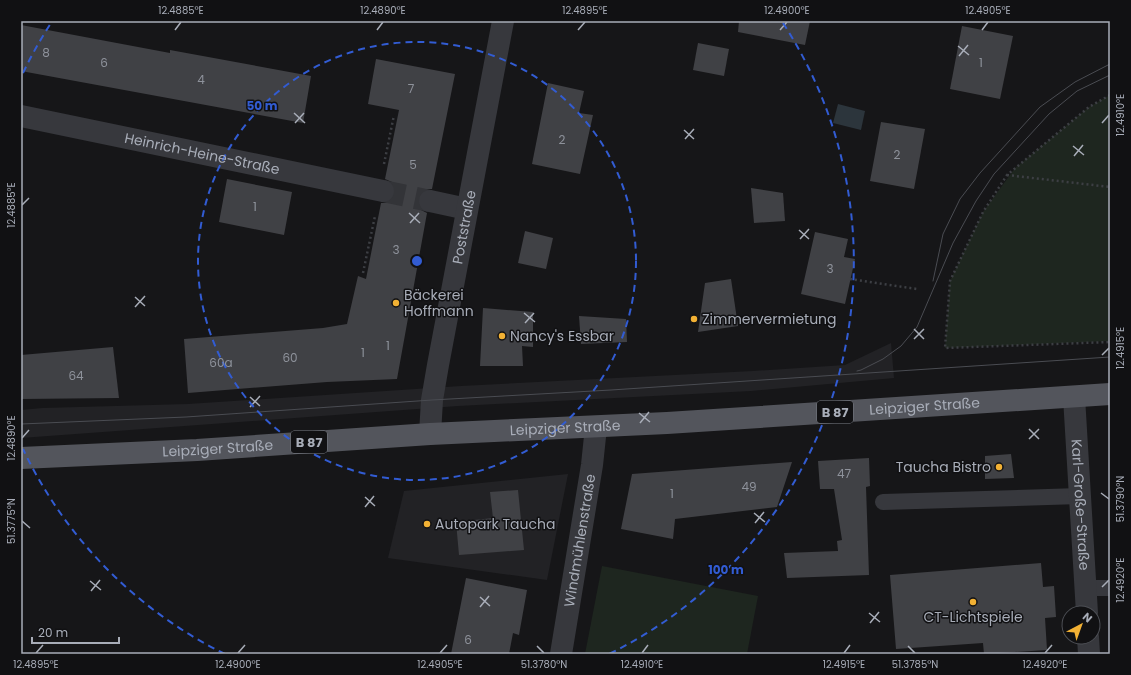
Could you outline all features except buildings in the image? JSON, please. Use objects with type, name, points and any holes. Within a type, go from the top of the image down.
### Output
[{"type":"main road","name":"Leipziger Straße","points":[[21,458],[197,450],[430,434],[596,427],[1110,394]]},
{"type":"street","name":"Poststraße","points":[[430,434],[432,400],[438,365],[503,21]]},
{"type":"street","name":"Heinrich-Heine-Straße","points":[[21,116],[383,191]]},
{"type":"street","points":[[430,201],[467,209]]},
{"type":"street","name":"Karl-Große-Straße","points":[[1074,397],[1086,605]]},
{"type":"street","name":"Windmühlenstraße","points":[[561,654],[591,471],[596,427]]},
{"type":"lane","points":[[883,502],[1080,496]]},
{"type":"lane","points":[[1085,588],[1110,588]]},
{"type":"path","points":[[1110,95],[1089,107],[1006,175],[983,212],[950,282],[945,348],[1110,342]]},
{"type":"path","points":[[384,165],[394,116]]},
{"type":"path","points":[[1006,175],[1110,187]]},
{"type":"path","points":[[363,273],[376,211]]},
{"type":"path","points":[[850,279],[917,289]]},
{"type":"shaded area","points":[[1110,95],[1110,341],[945,348],[950,281],[983,212],[1015,168],[1089,107]]},
{"type":"shaded area","points":[[838,104],[865,111],[861,130],[833,123]]},
{"type":"shaded area","points":[[891,343],[894,378],[751,391],[458,406],[21,438],[21,410],[43,408],[188,404],[461,386],[845,365]]},
{"type":"shaded area","points":[[568,474],[547,580],[388,558],[404,491]]},
{"type":"shaded area","points":[[602,566],[758,596],[747,654],[585,654]]},
{"type":"tunnel","points":[[383,191],[430,201]]},
{"type":"tram line","points":[[933,281],[943,234],[960,199],[980,173],[1040,107],[1075,82],[1110,64]]},
{"type":"tram line","points":[[857,371],[883,359],[901,346],[917,327],[953,243],[976,201],[994,174],[1049,114],[1077,91],[1110,75]]},
{"type":"tram line","points":[[21,424],[186,417],[1110,357]]},
{"type":"place","name":"Bäckerei Hoffmann","points":[[396,303]]},
{"type":"place","name":"Zimmervermietung","points":[[694,319]]},
{"type":"place","name":"Nancy's Essbar","points":[[502,336]]},
{"type":"place","name":"Taucha Bistro","points":[[999,467]]},
{"type":"place","name":"Autopark Taucha","points":[[427,524]]},
{"type":"place","name":"CT-Lichtspiele","points":[[973,602]]}]
